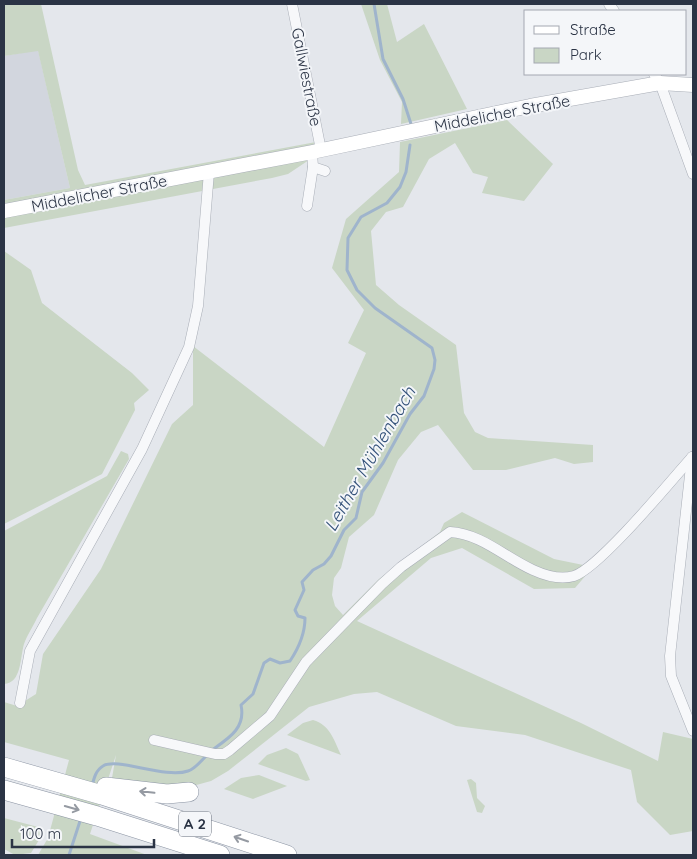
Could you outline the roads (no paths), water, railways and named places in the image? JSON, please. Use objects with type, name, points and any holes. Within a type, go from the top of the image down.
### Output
[{"type":"highway","points":[[4,767],[104,791],[167,794],[189,792]]},
{"type":"highway","name":"A 2","points":[[4,790],[97,816],[220,855]]},
{"type":"highway","name":"A 2","points":[[104,791],[287,855]]},
{"type":"street","name":"Gallwiestraße","points":[[292,4],[317,151]]},
{"type":"street","name":"Middelicher Straße","points":[[4,211],[317,151],[657,78],[693,85]]},
{"type":"street","points":[[657,78],[693,174]]},
{"type":"street","points":[[307,206],[317,151]]},
{"type":"street","points":[[313,167],[325,171]]},
{"type":"street","points":[[20,704],[30,651],[142,449],[190,346],[198,306],[209,172]]},
{"type":"street","points":[[693,454],[670,656],[671,676],[693,731]]},
{"type":"street","points":[[154,740],[215,754],[224,754],[230,750],[270,716],[306,662],[382,584],[401,567],[450,532],[471,535],[535,571],[560,578],[574,576],[587,568],[611,547],[693,454]]},
{"type":"waterway","name":"Leither Mühlenbach","points":[[374,4],[383,59],[403,99],[411,124]]},
{"type":"waterway","name":"Leither Mühlenbach","points":[[212,750],[230,737],[239,726],[242,713],[241,705],[253,694],[264,663],[270,659],[280,663],[290,661],[293,656],[305,624],[305,618],[298,616],[295,610],[304,590],[302,582],[313,570],[324,564],[331,556],[344,530],[356,518],[362,492],[383,463],[410,414],[424,396],[434,369],[435,360],[432,348],[375,308],[357,290],[347,270],[348,238],[361,217],[387,203],[400,187],[406,172],[410,145]]},
{"type":"waterway","name":"Leither Mühlenbach","points":[[92,786],[99,770],[103,766],[110,764],[178,773],[193,769],[206,756]]},
{"type":"waterway","name":"Leither Mühlenbach","points":[[69,855],[81,818]]}]
